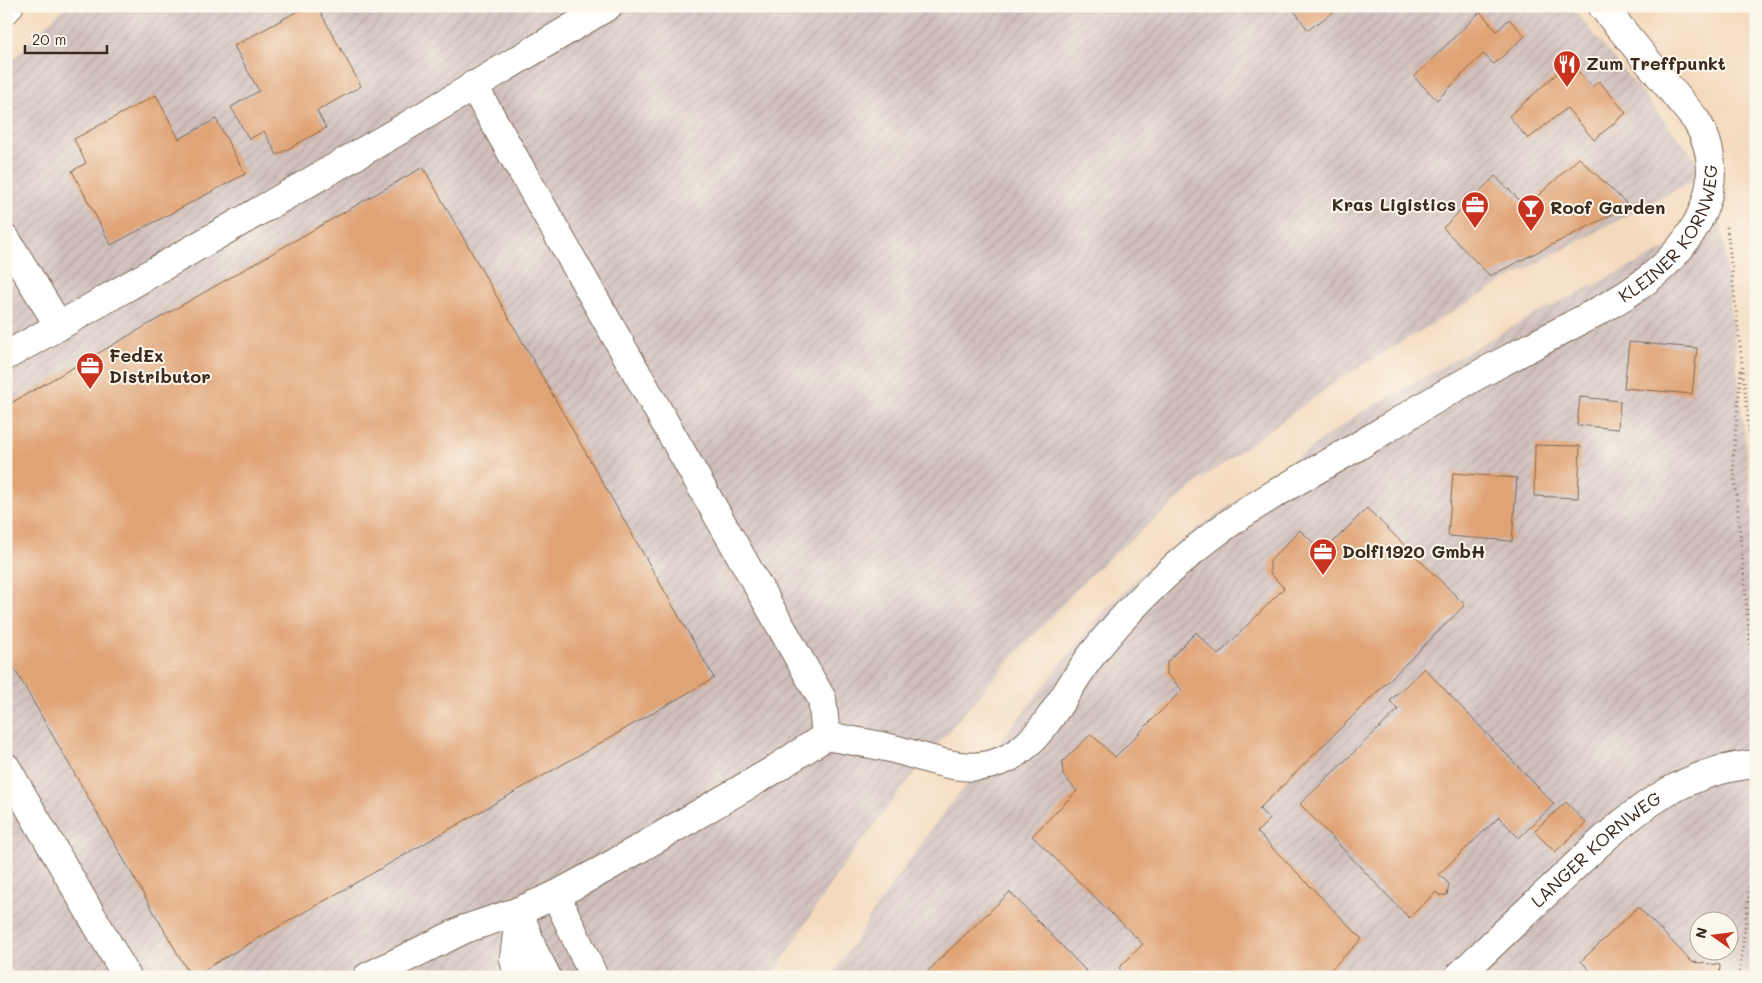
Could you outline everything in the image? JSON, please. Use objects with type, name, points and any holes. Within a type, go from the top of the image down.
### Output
[{"type":"street","points":[[6,10],[9,6]]},
{"type":"street","points":[[6,356],[395,133],[608,6]]},
{"type":"street","name":"KLEINER KORNWEG","points":[[826,736],[889,748],[962,767],[987,768],[1012,757],[1034,737],[1092,655],[1161,578],[1214,535],[1269,496],[1358,446],[1448,391],[1614,303],[1674,256],[1698,223],[1704,210],[1712,177],[1705,134],[1696,120],[1602,6]]},
{"type":"street","points":[[367,977],[465,929],[519,911],[556,895],[730,796],[826,736],[822,699],[473,85]]},
{"type":"street","points":[[6,239],[59,326]]},
{"type":"street","name":"LANGER KORNWEG","points":[[1458,977],[1615,828],[1645,805],[1697,778],[1720,770],[1756,764]]},
{"type":"street","points":[[6,767],[127,977]]},
{"type":"street","points":[[556,895],[594,977]]},
{"type":"street","points":[[518,977],[514,958],[519,911]]},
{"type":"street","points":[[519,911],[533,950],[547,977]]},
{"type":"path","points":[[1727,224],[1756,491]]},
{"type":"path","points":[[1742,362],[1733,460],[1756,701]]},
{"type":"path","points":[[1739,977],[1756,835]]},
{"type":"shaded area","points":[[66,6],[1571,6],[1707,173],[1506,280],[1341,378],[1198,482],[1088,577],[985,688],[907,782],[837,874],[772,977],[6,977],[6,69],[33,38]]},
{"type":"shaded area","points":[[1721,221],[1756,541],[1756,977],[832,977],[877,906],[936,823],[1096,620],[1158,557],[1355,416],[1526,319]]},
{"type":"building","points":[[307,6],[317,6],[361,86],[317,111],[326,128],[277,155],[264,131],[249,139],[231,107],[259,91],[234,46]]},
{"type":"building","points":[[412,6],[424,6],[419,12]]},
{"type":"building","points":[[1291,6],[1342,6],[1308,30]]},
{"type":"building","points":[[1480,12],[1497,31],[1509,19],[1525,36],[1494,64],[1483,54],[1437,100],[1414,77]]},
{"type":"building","points":[[1570,62],[1592,87],[1599,81],[1626,113],[1594,140],[1567,108],[1528,139],[1509,116]]},
{"type":"building","points":[[156,95],[179,139],[216,119],[245,174],[111,245],[72,171],[86,163],[74,139]]},
{"type":"building","points":[[1579,158],[1629,206],[1490,276],[1443,228],[1495,176],[1526,207]]},
{"type":"building","points":[[423,167],[714,678],[191,977],[6,654],[6,406]]},
{"type":"building","points":[[1629,342],[1697,348],[1692,394],[1624,388]]},
{"type":"building","points":[[1580,397],[1620,401],[1618,429],[1577,425]]},
{"type":"building","points":[[1535,445],[1580,446],[1578,498],[1534,496]]},
{"type":"building","points":[[1453,473],[1517,478],[1512,541],[1448,536]]},
{"type":"building","points":[[1367,508],[1465,605],[1259,809],[1270,819],[1257,832],[1362,939],[1323,977],[1127,977],[1119,968],[1143,944],[1032,836],[1077,791],[1063,775],[1062,762],[1091,734],[1115,757],[1182,690],[1167,674],[1167,662],[1196,632],[1218,655],[1284,588],[1270,573],[1270,561],[1300,530],[1323,552]]},
{"type":"building","points":[[1424,668],[1554,804],[1519,838],[1499,817],[1439,874],[1449,884],[1447,895],[1439,895],[1436,892],[1409,918],[1300,804],[1398,710],[1390,701]]},
{"type":"building","points":[[1566,802],[1586,823],[1555,852],[1534,831]]},
{"type":"building","points":[[1010,892],[1092,977],[922,977],[942,957]]},
{"type":"building","points":[[1638,907],[1692,962],[1720,965],[1719,977],[1596,977],[1581,961]]},
{"type":"building","points":[[572,970],[575,977],[559,977]]},
{"type":"place","name":"Zum Treffpunkt","points":[[1567,88]]},
{"type":"place","name":"Kras Ligistics","points":[[1475,229]]},
{"type":"place","name":"Roof Garden","points":[[1531,232]]},
{"type":"place","name":"FedEx Distributor","points":[[90,390]]},
{"type":"place","name":"Dolfi1920 GmbH","points":[[1323,576]]}]
